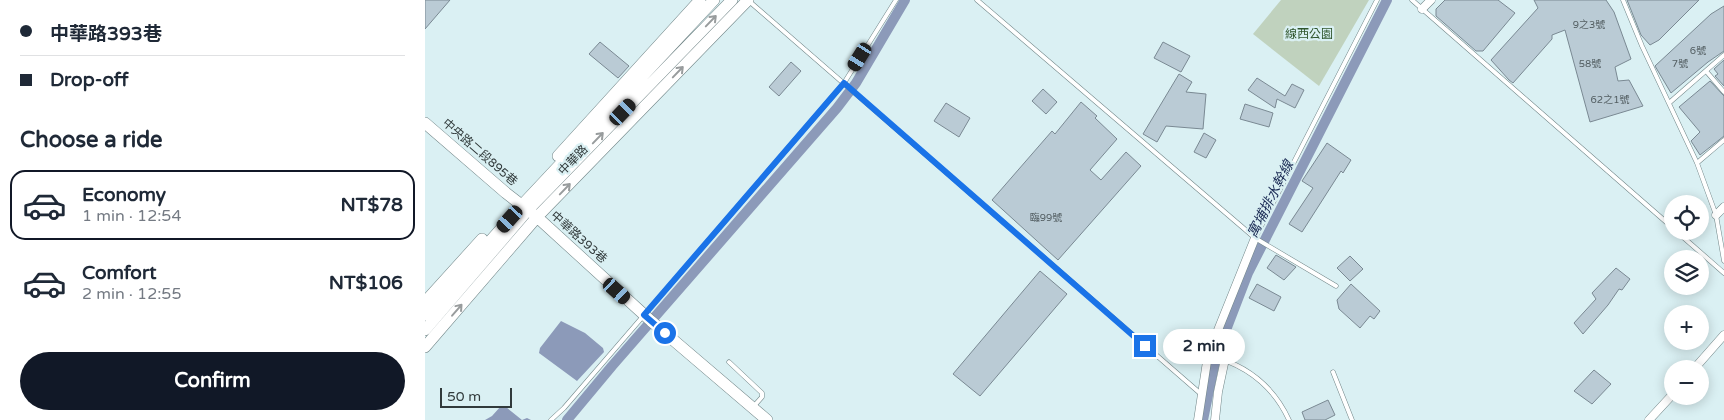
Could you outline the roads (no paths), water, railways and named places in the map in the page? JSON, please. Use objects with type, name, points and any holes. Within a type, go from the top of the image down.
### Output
[{"type":"main road","name":"中華路","points":[[425,330],[700,0]]},
{"type":"main road","name":"中華路","points":[[425,315],[526,208],[714,0]]},
{"type":"main road","name":"中華路","points":[[425,347],[526,208],[732,0]]},
{"type":"main road","name":"中華路","points":[[425,302],[748,0]]},
{"type":"main road","name":"中央路二段895巷","points":[[425,123],[505,193],[526,208]]},
{"type":"main road","name":"中華路393巷","points":[[526,208],[648,318],[767,420]]},
{"type":"street","points":[[1422,9],[1431,0]]},
{"type":"street","points":[[1716,215],[1724,207]]},
{"type":"street","points":[[1198,420],[1208,355],[1255,238]]},
{"type":"street","points":[[1702,360],[1724,335]]},
{"type":"street","points":[[1215,420],[1218,392],[1225,359]]},
{"type":"street","points":[[1649,420],[1664,404]]},
{"type":"lane","points":[[748,0],[1201,394]]},
{"type":"lane","points":[[551,420],[648,318],[844,83],[896,0]]},
{"type":"lane","points":[[977,0],[1255,238],[1336,286]]},
{"type":"lane","points":[[1255,238],[1377,0]]},
{"type":"lane","points":[[1412,0],[1664,220]]},
{"type":"lane","points":[[1623,0],[1697,163],[1716,215],[1724,261]]},
{"type":"lane","points":[[1669,103],[1724,55]]},
{"type":"lane","points":[[1706,71],[1724,92]]},
{"type":"lane","points":[[1697,163],[1724,140]]},
{"type":"lane","points":[[1686,240],[1724,273]]},
{"type":"lane","points":[[1208,355],[1225,359],[1245,368],[1264,383],[1289,420]]},
{"type":"lane","points":[[729,362],[762,393],[762,397],[753,408]]},
{"type":"lane","points":[[1333,372],[1351,420]]},
{"type":"water","points":[[561,321],[585,333],[603,348],[604,352],[577,381],[539,353],[540,348]]},
{"type":"water","points":[[501,406],[506,407],[522,420],[485,420],[492,416]]},
{"type":"waterway","points":[[567,420],[837,108],[856,83],[905,0]]},
{"type":"waterway","name":"寓埔排水幹線","points":[[1203,420],[1216,356],[1248,273],[1387,0]]},
{"type":"park label","name":"線西公園","points":[[1309,34]]}]
